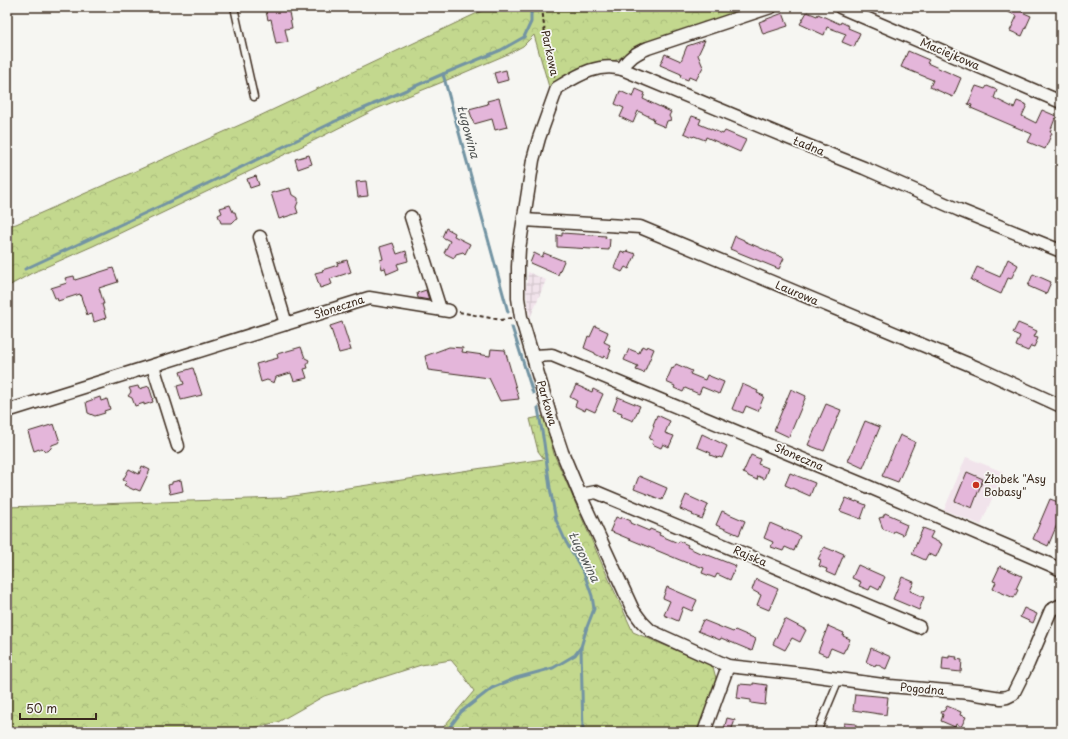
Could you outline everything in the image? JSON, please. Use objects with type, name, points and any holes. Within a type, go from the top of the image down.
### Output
[{"type":"street","points":[[622,69],[625,62],[630,57],[648,48],[771,7]]},
{"type":"street","name":"Maciejkowa","points":[[840,7],[1061,102]]},
{"type":"street","name":"Ładna","points":[[557,88],[574,78],[595,69],[604,67],[622,69],[864,168],[959,210],[1061,251]]},
{"type":"street","name":"Parkowa","points":[[557,88],[539,138],[533,160],[519,250],[518,298],[521,317],[562,452],[580,495],[633,610],[651,631],[728,666]]},
{"type":"street","points":[[411,217],[445,310]]},
{"type":"street","name":"Laurowa","points":[[524,220],[640,227],[980,369],[1061,406]]},
{"type":"street","points":[[260,237],[286,324]]},
{"type":"street","name":"Słoneczna","points":[[7,410],[369,298],[445,310]]},
{"type":"street","name":"Słoneczna","points":[[534,356],[552,355],[860,483],[1061,570]]},
{"type":"street","points":[[152,366],[178,446]]},
{"type":"street","name":"Rajska","points":[[580,495],[596,492],[919,627]]},
{"type":"street","name":"Pogodna","points":[[728,666],[803,674],[890,686],[970,693],[1001,698],[1007,697],[1013,694],[1028,664],[1051,610],[1061,605]]},
{"type":"street","points":[[704,732],[728,666]]},
{"type":"lane","points":[[234,7],[254,98]]},
{"type":"lane","points":[[817,732],[839,679]]},
{"type":"path","name":"Parkowa","points":[[542,7],[545,35],[557,88]]},
{"type":"path","points":[[445,310],[501,320],[521,317]]},
{"type":"shaded area","points":[[528,272],[546,280],[530,318],[526,288]]},
{"type":"shaded area","name":"Żłobek \"Asy Bobasy\"","points":[[966,457],[1003,472],[981,525],[944,510]]},
{"type":"green space","points":[[490,7],[748,7],[644,46],[612,62],[561,79],[549,87],[534,35],[523,46],[508,54],[376,109],[313,141],[93,246],[32,273],[7,287],[7,226],[16,224],[251,120]]},
{"type":"green space","points":[[544,416],[554,454],[633,632],[713,667],[717,682],[700,732],[441,732],[445,725],[474,691],[451,660],[421,665],[324,696],[278,722],[235,732],[7,732],[7,507],[280,498],[544,459],[538,451],[530,419]]},
{"type":"building","points":[[265,7],[288,7],[292,28],[285,29],[288,42],[276,44],[271,19],[268,20]]},
{"type":"building","points":[[997,7],[1024,7],[1022,12],[1031,16],[1022,36],[1010,31],[1017,16]]},
{"type":"building","points":[[807,12],[817,16],[818,14],[840,24],[841,22],[849,26],[848,28],[860,33],[854,47],[842,42],[846,34],[827,27],[824,35],[800,24]]},
{"type":"building","points":[[783,13],[788,26],[763,34],[759,22]]},
{"type":"building","points":[[705,40],[698,55],[703,67],[696,80],[689,77],[688,80],[680,77],[681,74],[660,65],[665,54],[681,61],[687,46]]},
{"type":"building","points":[[908,51],[929,60],[927,63],[961,78],[953,97],[930,87],[933,80],[901,67]]},
{"type":"building","points":[[506,70],[508,80],[497,83],[494,73]]},
{"type":"building","points":[[976,86],[985,89],[987,86],[997,90],[994,98],[1014,108],[1017,101],[1027,105],[1022,116],[1036,123],[1042,110],[1056,116],[1050,132],[1052,133],[1045,149],[1028,142],[1032,134],[971,108],[972,105],[968,104]]},
{"type":"building","points":[[636,89],[645,93],[643,99],[671,112],[669,116],[671,120],[667,121],[665,127],[653,122],[654,119],[638,111],[633,123],[620,117],[624,108],[615,104],[620,91],[633,97]]},
{"type":"building","points":[[499,98],[507,127],[495,130],[492,119],[474,124],[469,109],[488,104],[487,101]]},
{"type":"building","points":[[692,116],[701,119],[699,124],[723,134],[725,131],[746,140],[740,152],[706,137],[705,140],[684,133]]},
{"type":"building","points":[[309,155],[312,164],[298,169],[295,159]]},
{"type":"building","points":[[256,176],[259,185],[250,188],[247,179]]},
{"type":"building","points":[[366,181],[368,196],[358,197],[356,182]]},
{"type":"building","points":[[290,188],[292,195],[298,198],[296,207],[298,213],[279,219],[271,193]]},
{"type":"building","points":[[230,205],[233,212],[235,212],[237,219],[232,223],[221,223],[218,215],[222,213],[220,208]]},
{"type":"building","points":[[446,228],[455,233],[454,236],[470,244],[465,254],[463,252],[456,254],[454,258],[444,253],[450,241],[442,237]]},
{"type":"building","points":[[562,233],[606,236],[605,238],[610,239],[609,250],[557,247],[557,235],[562,236]]},
{"type":"building","points":[[735,236],[784,258],[779,269],[730,249]]},
{"type":"building","points":[[393,243],[397,254],[406,251],[408,261],[397,264],[399,269],[387,274],[385,268],[382,269],[380,260],[383,259],[380,247]]},
{"type":"building","points":[[621,251],[636,254],[629,269],[625,267],[622,272],[614,268]]},
{"type":"building","points":[[534,253],[542,257],[544,253],[564,261],[558,275],[530,263]]},
{"type":"building","points":[[1008,259],[1018,265],[1011,279],[1008,278],[1001,294],[971,280],[977,267],[1000,277]]},
{"type":"building","points":[[347,260],[351,272],[330,279],[332,284],[320,288],[315,273],[338,265],[337,263]]},
{"type":"building","points":[[113,268],[118,282],[99,288],[104,304],[102,304],[106,318],[94,322],[92,314],[87,315],[80,294],[58,301],[57,298],[55,298],[51,288],[67,283],[65,278],[74,276],[75,280]]},
{"type":"building","points":[[1033,274],[1051,282],[1046,294],[1028,286]]},
{"type":"building","points":[[426,290],[429,300],[418,298],[417,293]]},
{"type":"building","points":[[342,322],[351,350],[339,353],[330,326]]},
{"type":"building","points":[[1018,323],[1037,331],[1034,337],[1038,338],[1034,347],[1031,346],[1028,351],[1016,346],[1020,336],[1013,333]]},
{"type":"building","points":[[595,326],[608,332],[604,342],[610,345],[608,349],[611,350],[608,358],[604,356],[603,358],[584,348],[588,336],[590,337]]},
{"type":"building","points":[[642,346],[646,348],[647,346],[654,349],[644,373],[636,370],[638,366],[624,360],[629,349],[639,353]]},
{"type":"building","points":[[301,347],[305,358],[309,360],[307,365],[308,368],[304,369],[307,378],[294,381],[291,373],[276,377],[274,383],[267,380],[261,382],[256,364],[278,358],[277,354]]},
{"type":"building","points":[[449,347],[463,348],[462,352],[490,356],[491,349],[505,350],[519,399],[500,401],[489,378],[428,370],[425,356]]},
{"type":"building","points":[[676,364],[692,371],[690,374],[705,380],[707,375],[724,382],[719,394],[702,387],[699,394],[685,388],[683,392],[674,388],[675,386],[666,382],[672,368],[673,369]]},
{"type":"building","points":[[193,368],[202,395],[181,400],[177,386],[184,384],[180,372]]},
{"type":"building","points":[[742,384],[758,391],[757,393],[764,396],[758,411],[746,406],[743,413],[732,409]]},
{"type":"building","points":[[576,385],[592,392],[593,389],[603,394],[595,412],[586,408],[585,411],[575,406],[577,401],[570,397]]},
{"type":"building","points":[[138,386],[139,389],[149,386],[153,402],[135,406],[132,398],[128,396],[131,392],[129,388]]},
{"type":"building","points":[[791,389],[806,396],[789,437],[774,430]]},
{"type":"building","points":[[100,397],[101,401],[107,399],[110,409],[104,411],[105,413],[95,416],[88,413],[86,402]]},
{"type":"building","points":[[618,397],[640,406],[633,421],[621,416],[622,413],[613,410]]},
{"type":"building","points":[[826,404],[841,410],[824,451],[808,445]]},
{"type":"building","points":[[657,415],[670,421],[665,433],[674,436],[669,447],[663,444],[661,448],[652,444],[653,440],[649,439]]},
{"type":"building","points":[[865,421],[880,427],[863,468],[848,461]]},
{"type":"building","points":[[54,424],[60,442],[52,445],[48,451],[45,451],[42,448],[34,451],[28,432]]},
{"type":"building","points":[[702,434],[727,446],[722,458],[710,455],[711,453],[697,447]]},
{"type":"building","points":[[900,435],[915,442],[898,482],[882,476]]},
{"type":"building","points":[[751,455],[760,459],[758,464],[768,468],[764,479],[758,476],[757,480],[743,473]]},
{"type":"building","points":[[142,466],[150,470],[140,491],[124,485],[127,482],[123,480],[129,469],[139,474]]},
{"type":"building","points":[[967,472],[983,479],[972,508],[955,501]]},
{"type":"building","points":[[790,473],[815,483],[810,496],[785,485]]},
{"type":"building","points":[[639,476],[667,488],[662,500],[634,489]]},
{"type":"building","points":[[181,480],[183,491],[170,494],[168,485],[172,484],[172,482]]},
{"type":"building","points":[[686,495],[708,505],[702,519],[680,509]]},
{"type":"building","points":[[846,498],[866,505],[861,519],[840,511]]},
{"type":"building","points":[[1050,499],[1061,503],[1061,515],[1048,546],[1033,539]]},
{"type":"building","points":[[722,511],[745,521],[739,535],[716,525]]},
{"type":"building","points":[[885,513],[899,519],[898,521],[907,525],[903,535],[894,531],[893,533],[883,529],[879,518],[883,517]]},
{"type":"building","points":[[616,517],[621,519],[622,517],[631,521],[630,523],[649,531],[650,529],[660,533],[659,535],[678,543],[679,541],[688,545],[687,547],[702,554],[703,553],[736,566],[730,580],[717,574],[715,578],[702,573],[704,568],[687,563],[610,531]]},
{"type":"building","points":[[770,523],[800,536],[794,551],[785,547],[783,551],[771,547],[773,542],[764,538]]},
{"type":"building","points":[[923,528],[933,532],[930,538],[942,544],[936,557],[928,554],[925,560],[912,554]]},
{"type":"building","points":[[824,547],[844,554],[835,576],[826,572],[827,569],[819,566],[821,560],[818,559]]},
{"type":"building","points":[[858,565],[885,577],[879,590],[871,586],[869,590],[859,586],[861,582],[852,578]]},
{"type":"building","points":[[1000,566],[1022,576],[1014,598],[993,589],[996,582],[993,581]]},
{"type":"building","points":[[902,577],[914,582],[910,591],[924,597],[919,610],[893,599]]},
{"type":"building","points":[[756,579],[778,589],[769,610],[757,605],[761,595],[752,590]]},
{"type":"building","points":[[667,587],[697,600],[692,611],[683,607],[678,621],[664,615],[670,601],[663,598]]},
{"type":"building","points":[[1024,608],[1037,614],[1033,623],[1020,617]]},
{"type":"building","points":[[785,619],[806,630],[800,642],[792,638],[785,650],[773,644]]},
{"type":"building","points":[[703,620],[733,632],[735,630],[756,639],[752,651],[721,638],[720,640],[698,631]]},
{"type":"building","points":[[828,626],[844,633],[843,636],[850,639],[843,653],[831,648],[827,656],[818,652]]},
{"type":"building","points":[[871,648],[891,657],[886,669],[876,664],[875,666],[866,662]]},
{"type":"building","points":[[949,656],[957,657],[956,659],[962,660],[961,672],[942,670],[943,657],[949,658]]},
{"type":"building","points":[[753,683],[767,685],[765,705],[751,703],[751,700],[737,698],[739,684],[753,685]]},
{"type":"building","points":[[855,694],[888,697],[886,715],[853,710]]},
{"type":"building","points":[[947,706],[961,712],[960,715],[966,717],[961,727],[956,724],[955,727],[941,721],[943,715],[941,712],[944,711]]},
{"type":"building","points":[[727,718],[735,720],[731,731],[724,729]]},
{"type":"building","points":[[844,723],[856,724],[855,732],[843,732]]},
{"type":"waterway","points":[[25,269],[186,194],[342,118],[501,50],[524,37],[531,22],[531,7]]},
{"type":"waterway","name":"Ługowina","points":[[443,74],[508,312]]},
{"type":"waterway","name":"Ługowina","points":[[512,327],[533,393]]},
{"type":"waterway","name":"Ługowina","points":[[446,732],[461,712],[492,688],[516,678],[553,668],[575,655],[581,647],[594,609],[592,596],[584,573],[566,542],[556,520],[538,408]]},
{"type":"waterway","points":[[581,647],[583,732]]},
{"type":"place","name":"Żłobek \"Asy Bobasy\"","points":[[976,485]]}]
